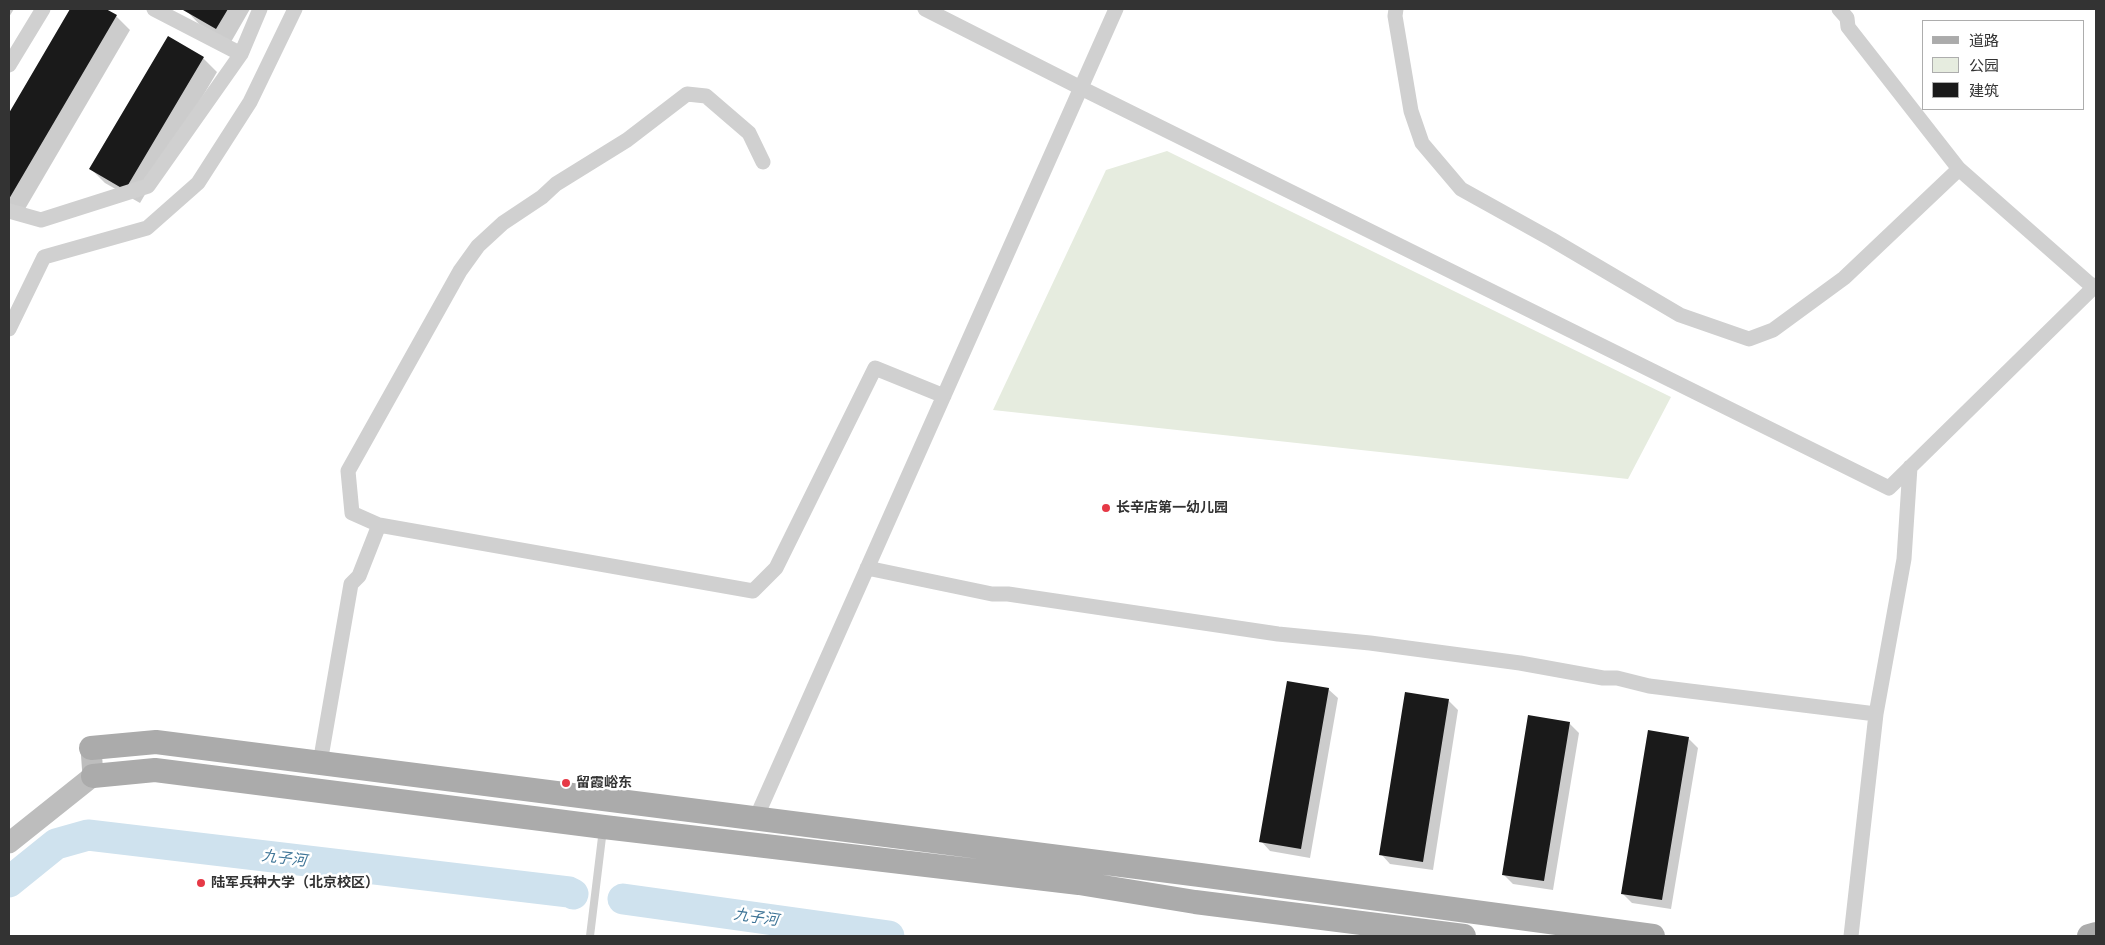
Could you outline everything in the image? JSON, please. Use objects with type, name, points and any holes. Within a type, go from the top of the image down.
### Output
[{"type":"main road","points":[[91,748],[156,742],[1210,876],[1653,936]]},
{"type":"main road","points":[[93,776],[155,770],[604,827],[1079,884],[1195,902],[1464,936]]},
{"type":"main road","points":[[2089,936],[2096,934]]},
{"type":"street","points":[[9,65],[43,9]]},
{"type":"street","points":[[154,9],[241,54]]},
{"type":"street","points":[[9,211],[41,220],[148,186],[241,54],[260,9]]},
{"type":"street","points":[[9,329],[44,257],[148,228],[198,183],[250,102],[295,9]]},
{"type":"street","points":[[925,9],[1889,488],[2095,286],[1959,169],[1848,27],[1847,18],[1839,9]]},
{"type":"street","points":[[756,818],[1116,9]]},
{"type":"street","points":[[1396,9],[1395,16],[1412,111],[1422,143],[1462,189],[1680,315],[1749,339],[1773,330],[1844,278],[1959,169]]},
{"type":"street","points":[[763,162],[749,134],[706,96],[688,94],[627,140],[556,184],[542,197],[503,223],[478,246],[460,271],[348,471],[352,513],[380,525],[753,591],[776,568],[875,368],[944,396]]},
{"type":"street","points":[[1851,936],[1876,714],[1904,559],[1910,467]]},
{"type":"street","points":[[320,763],[351,584],[358,576],[380,525]]},
{"type":"street","points":[[867,568],[992,594],[1008,594],[1278,634],[1370,643],[1520,663],[1603,678],[1617,678],[1649,686],[1876,714]]},
{"type":"street","points":[[9,843],[93,776],[91,748]]},
{"type":"lane","points":[[590,936],[604,827]]},
{"type":"green space","points":[[1167,151],[1671,397],[1628,479],[993,410],[1106,170]]},
{"type":"building","points":[[70,9],[106,9],[117,15],[9,199],[9,113]]},
{"type":"building","points":[[184,9],[228,9],[216,29]]},
{"type":"building","points":[[168,36],[204,57],[125,190],[89,169]]},
{"type":"building","points":[[1287,681],[1329,688],[1301,849],[1259,842]]},
{"type":"building","points":[[1405,692],[1449,699],[1423,862],[1379,855]]},
{"type":"building","points":[[1528,715],[1570,722],[1544,881],[1502,875]]},
{"type":"building","points":[[1648,730],[1689,737],[1662,900],[1621,894]]},
{"type":"waterway","name":"九子河","points":[[9,882],[56,844],[88,835],[569,892],[573,894]]},
{"type":"waterway","name":"九子河","points":[[623,899],[889,936]]},
{"type":"place","name":"长辛店第一幼儿园","points":[[1106,508]]},
{"type":"place","name":"留霞峪东","points":[[566,783]]},
{"type":"place","name":"陆军兵种大学（北京校区）","points":[[201,883]]}]
